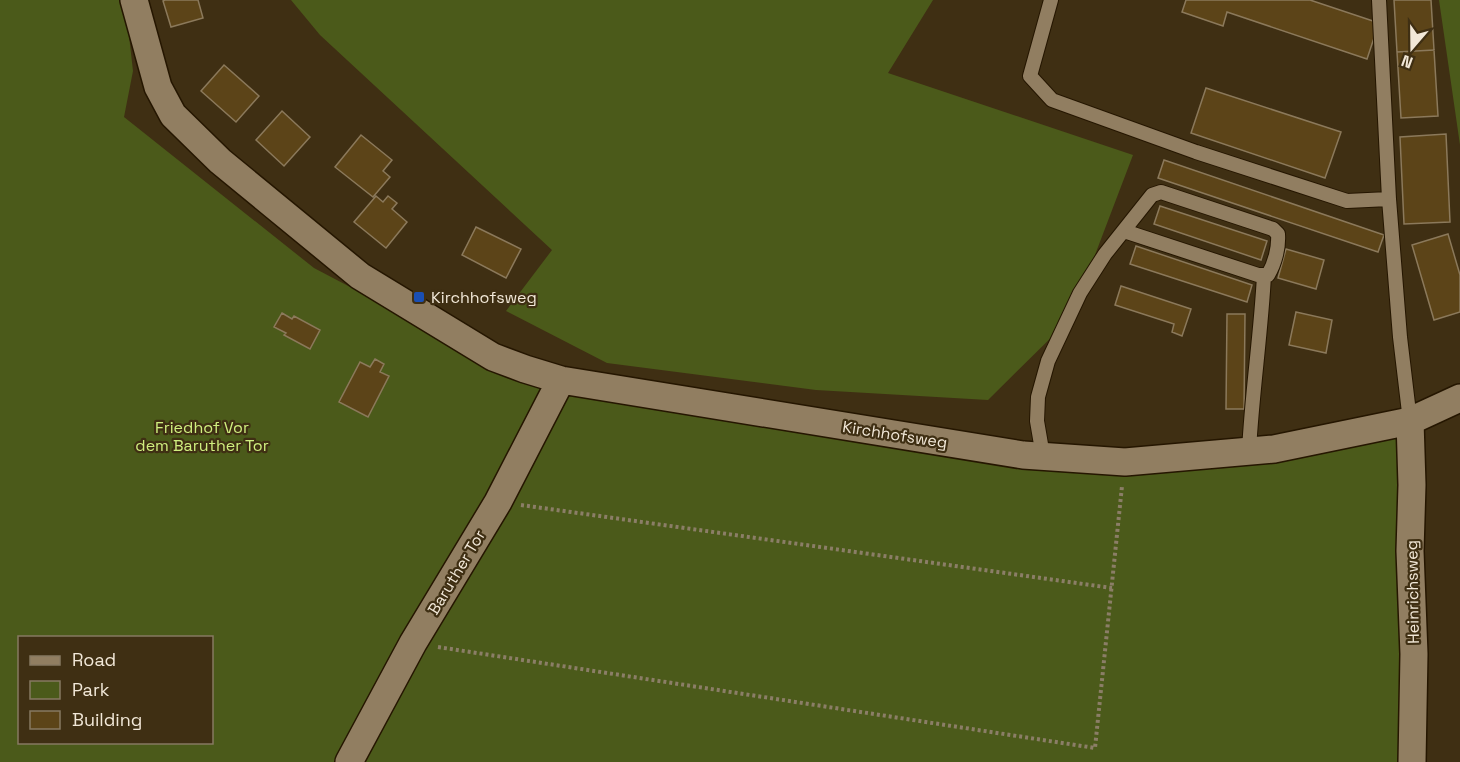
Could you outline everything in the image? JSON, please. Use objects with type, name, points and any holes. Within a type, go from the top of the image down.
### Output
[{"type":"street","name":"Kirchhofsweg","points":[[134,0],[158,87],[173,115],[220,161],[360,276],[493,357],[561,380],[1000,451],[1125,462],[1274,449],[1410,421],[1460,398]]},
{"type":"street","name":"Baruther Tor","points":[[349,762],[413,643],[498,502],[561,380]]},
{"type":"street","name":"Heinrichsweg","points":[[1410,421],[1412,485],[1410,551],[1414,654],[1412,762]]},
{"type":"lane","points":[[1051,0],[1030,76],[1052,100],[1196,152],[1347,201],[1389,199]]},
{"type":"lane","points":[[1379,0],[1389,199],[1400,338],[1410,421]]},
{"type":"lane","points":[[1043,456],[1037,421],[1038,397],[1048,361],[1080,294],[1105,254],[1152,195],[1161,192],[1273,229],[1278,234],[1278,243],[1272,268],[1268,274],[1258,275],[1124,231]]},
{"type":"lane","points":[[1249,451],[1264,275]]},
{"type":"path","points":[[413,643],[1095,748],[1125,462]]},
{"type":"path","points":[[498,502],[1112,588]]},
{"type":"green space","name":"Friedhof Vor dem Baruther Tor","points":[[0,0],[125,0],[133,71],[124,117],[314,268],[470,350],[566,385],[1118,461],[1410,421],[1412,762],[0,762]]},
{"type":"green space","points":[[291,0],[933,0],[888,73],[1133,155],[1071,318],[988,400],[816,390],[607,363],[506,311],[552,250],[320,35]]},
{"type":"green space","points":[[1439,0],[1460,0],[1460,145]]},
{"type":"building","points":[[198,0],[203,18],[171,27],[163,1]]},
{"type":"building","points":[[1186,0],[1310,0],[1379,23],[1367,59],[1227,12],[1223,26],[1182,12]]},
{"type":"building","points":[[1394,0],[1431,0],[1434,50],[1397,52]]},
{"type":"building","points":[[1434,50],[1438,116],[1401,118],[1397,52]]},
{"type":"building","points":[[224,65],[259,96],[236,122],[201,91]]},
{"type":"building","points":[[1206,88],[1341,132],[1325,178],[1191,133]]},
{"type":"building","points":[[282,111],[310,137],[284,166],[256,140]]},
{"type":"building","points":[[1446,134],[1450,222],[1404,224],[1400,137]]},
{"type":"building","points":[[361,135],[392,160],[383,171],[390,177],[373,197],[335,167]]},
{"type":"building","points":[[1164,160],[1384,235],[1378,252],[1158,178]]},
{"type":"building","points":[[376,196],[383,202],[388,196],[397,203],[392,209],[407,222],[386,248],[354,222]]},
{"type":"building","points":[[1160,206],[1267,241],[1261,260],[1154,224]]},
{"type":"building","points":[[476,227],[521,249],[506,278],[462,255]]},
{"type":"building","points":[[1448,234],[1460,275],[1460,312],[1434,320],[1412,245]]},
{"type":"building","points":[[1136,246],[1252,285],[1247,302],[1130,264]]},
{"type":"building","points":[[1286,249],[1324,260],[1316,289],[1278,278]]},
{"type":"building","points":[[1121,286],[1191,309],[1182,336],[1172,332],[1174,324],[1115,305]]},
{"type":"building","points":[[1296,312],[1332,320],[1326,353],[1289,345]]},
{"type":"building","points":[[282,313],[292,319],[294,316],[320,330],[310,349],[274,327]]},
{"type":"building","points":[[1227,314],[1245,314],[1244,409],[1226,409]]},
{"type":"building","points":[[375,359],[384,364],[380,372],[389,376],[368,417],[339,402],[360,362],[370,367]]},
{"type":"place","name":"Kirchhofsweg","points":[[419,297]]}]
